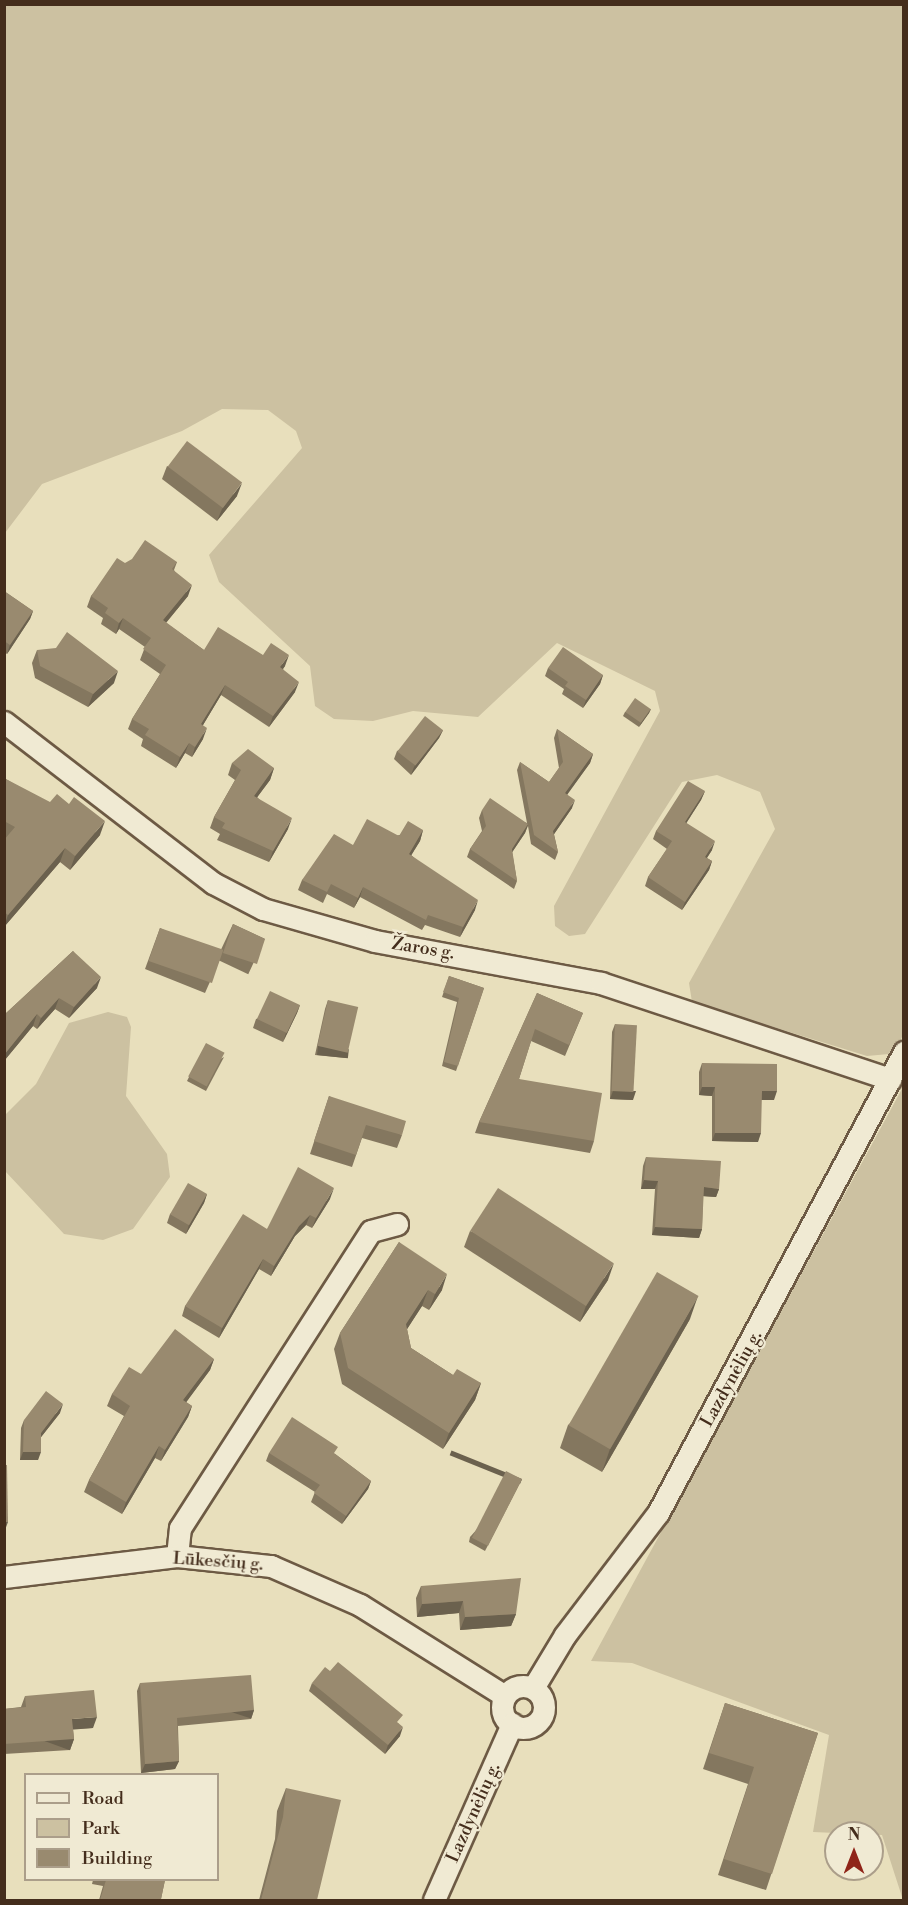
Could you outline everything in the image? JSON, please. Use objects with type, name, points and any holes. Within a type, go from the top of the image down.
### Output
[{"type":"street","name":"Žaros g.","points":[[4,722],[213,883],[263,909],[375,941],[601,983],[890,1079]]},
{"type":"street","name":"Lazdynėlių g.","points":[[533,1688],[565,1635],[658,1513],[903,1052]]},
{"type":"street","points":[[177,1556],[180,1528],[372,1231],[397,1224]]},
{"type":"street","name":"Lūkesčių g.","points":[[4,1577],[177,1556],[271,1566],[312,1581],[505,1696]]},
{"type":"street","points":[[523,1686],[533,1688],[544,1704],[543,1714],[530,1726],[512,1724],[505,1717],[505,1696],[523,1686]]},
{"type":"street","name":"Lazdynėlių g.","points":[[434,1900],[512,1724]]},
{"type":"green space","points":[[5,5],[903,5],[904,1033],[897,1047],[889,1054],[867,1056],[692,1002],[689,983],[775,829],[760,792],[717,775],[682,782],[585,934],[569,936],[555,926],[554,906],[660,711],[655,691],[557,643],[478,717],[413,711],[373,721],[334,719],[315,706],[310,666],[219,582],[209,555],[302,448],[296,431],[268,410],[222,409],[182,431],[42,484],[5,533]]},
{"type":"green space","points":[[108,1012],[127,1017],[131,1027],[126,1096],[167,1154],[170,1177],[133,1229],[103,1240],[64,1234],[5,1171],[4,1116],[36,1084],[69,1023]]},
{"type":"green space","points":[[903,1087],[903,1900],[884,1841],[884,1821],[824,1821],[824,1832],[813,1832],[829,1735],[632,1663],[591,1661]]},
{"type":"building","points":[[187,441],[242,483],[223,508],[168,467]]},
{"type":"building","points":[[145,540],[177,562],[172,569],[192,585],[163,620],[204,650],[218,627],[263,655],[271,643],[289,655],[280,667],[299,682],[273,716],[225,685],[201,724],[207,728],[195,747],[189,743],[180,757],[145,735],[149,729],[132,719],[166,665],[143,649],[151,638],[123,618],[119,623],[105,613],[108,608],[91,596],[117,558],[125,563],[132,559]]},
{"type":"building","points":[[4,591],[33,611],[10,645],[4,641]]},
{"type":"building","points":[[67,632],[118,671],[93,694],[40,666],[37,650],[56,648]]},
{"type":"building","points":[[563,647],[603,675],[586,700],[565,686],[568,682],[548,668]]},
{"type":"building","points":[[635,698],[651,709],[641,723],[625,712]]},
{"type":"building","points":[[425,716],[443,730],[415,766],[397,751]]},
{"type":"building","points":[[557,729],[593,754],[565,793],[575,800],[553,831],[558,852],[534,835],[520,762],[549,782],[563,762]]},
{"type":"building","points":[[248,749],[274,768],[254,796],[292,818],[273,851],[222,828],[225,823],[214,817],[241,770],[232,763]]},
{"type":"building","points":[[4,778],[50,802],[57,794],[69,804],[74,797],[105,821],[75,856],[65,848],[8,915],[4,912],[4,840],[15,827],[4,821]]},
{"type":"building","points":[[688,781],[705,791],[685,822],[715,841],[705,857],[712,861],[685,902],[648,877],[672,841],[656,831]]},
{"type":"building","points":[[490,798],[528,824],[512,849],[517,881],[470,849],[486,826],[482,810]]},
{"type":"building","points":[[367,819],[399,836],[408,821],[423,830],[409,854],[478,900],[463,927],[428,915],[426,920],[363,887],[358,898],[331,884],[327,892],[302,880],[334,834],[353,845]]},
{"type":"building","points":[[233,924],[265,939],[257,964],[223,953]]},
{"type":"building","points":[[160,928],[223,950],[212,983],[149,961]]},
{"type":"building","points":[[73,951],[101,977],[74,1007],[59,998],[41,1018],[37,1014],[4,1055],[4,1015]]},
{"type":"building","points":[[449,976],[484,988],[458,1066],[444,1062],[459,998],[443,992]]},
{"type":"building","points":[[270,991],[300,1005],[287,1033],[257,1019]]},
{"type":"building","points":[[537,993],[583,1013],[569,1045],[535,1029],[519,1079],[602,1093],[594,1141],[479,1122]]},
{"type":"building","points":[[328,1000],[358,1007],[348,1053],[317,1046]]},
{"type":"building","points":[[615,1024],[637,1025],[633,1092],[611,1091]]},
{"type":"building","points":[[206,1043],[225,1053],[207,1086],[188,1077]]},
{"type":"building","points":[[702,1063],[777,1064],[777,1091],[762,1091],[761,1133],[715,1133],[715,1087],[702,1087]]},
{"type":"building","points":[[329,1096],[406,1121],[402,1135],[366,1125],[356,1155],[314,1141]]},
{"type":"building","points":[[646,1157],[721,1161],[719,1189],[704,1187],[702,1229],[655,1227],[658,1181],[644,1180]]},
{"type":"building","points":[[298,1167],[334,1188],[316,1218],[310,1215],[299,1226],[274,1266],[263,1259],[222,1328],[185,1306],[243,1214],[267,1229]]},
{"type":"building","points":[[188,1183],[207,1194],[189,1225],[170,1214]]},
{"type":"building","points":[[498,1188],[614,1263],[586,1306],[470,1231]]},
{"type":"building","points":[[399,1242],[447,1274],[435,1294],[428,1290],[406,1324],[411,1348],[453,1375],[457,1369],[481,1383],[449,1433],[348,1368],[340,1333]]},
{"type":"building","points":[[657,1272],[699,1296],[610,1449],[568,1425]]},
{"type":"building","points":[[175,1329],[214,1359],[183,1400],[192,1406],[165,1450],[159,1446],[126,1502],[89,1480],[130,1406],[112,1394],[129,1367],[141,1374]]},
{"type":"building","points":[[46,1391],[63,1404],[41,1433],[41,1452],[23,1452],[24,1420]]},
{"type":"building","points":[[292,1417],[338,1447],[334,1453],[371,1481],[346,1516],[314,1493],[320,1485],[269,1453]]},
{"type":"building","points":[[4,1465],[7,1465],[8,1522],[4,1522]]},
{"type":"building","points":[[506,1471],[522,1479],[488,1546],[472,1538]]},
{"type":"building","points":[[521,1578],[516,1614],[465,1617],[463,1601],[422,1604],[421,1586]]},
{"type":"building","points":[[338,1662],[403,1715],[397,1722],[403,1727],[388,1745],[312,1683],[325,1667],[330,1671]]},
{"type":"building","points":[[251,1675],[254,1710],[177,1718],[179,1761],[145,1764],[140,1683]]},
{"type":"building","points":[[94,1690],[97,1717],[72,1719],[74,1739],[4,1744],[4,1709],[26,1707],[25,1696]]},
{"type":"building","points":[[725,1703],[818,1733],[772,1874],[724,1859],[754,1767],[709,1753]]},
{"type":"building","points":[[286,1788],[341,1800],[317,1900],[261,1900],[283,1817]]},
{"type":"building","points":[[106,1881],[165,1881],[161,1899],[167,1900],[100,1900]]}]
